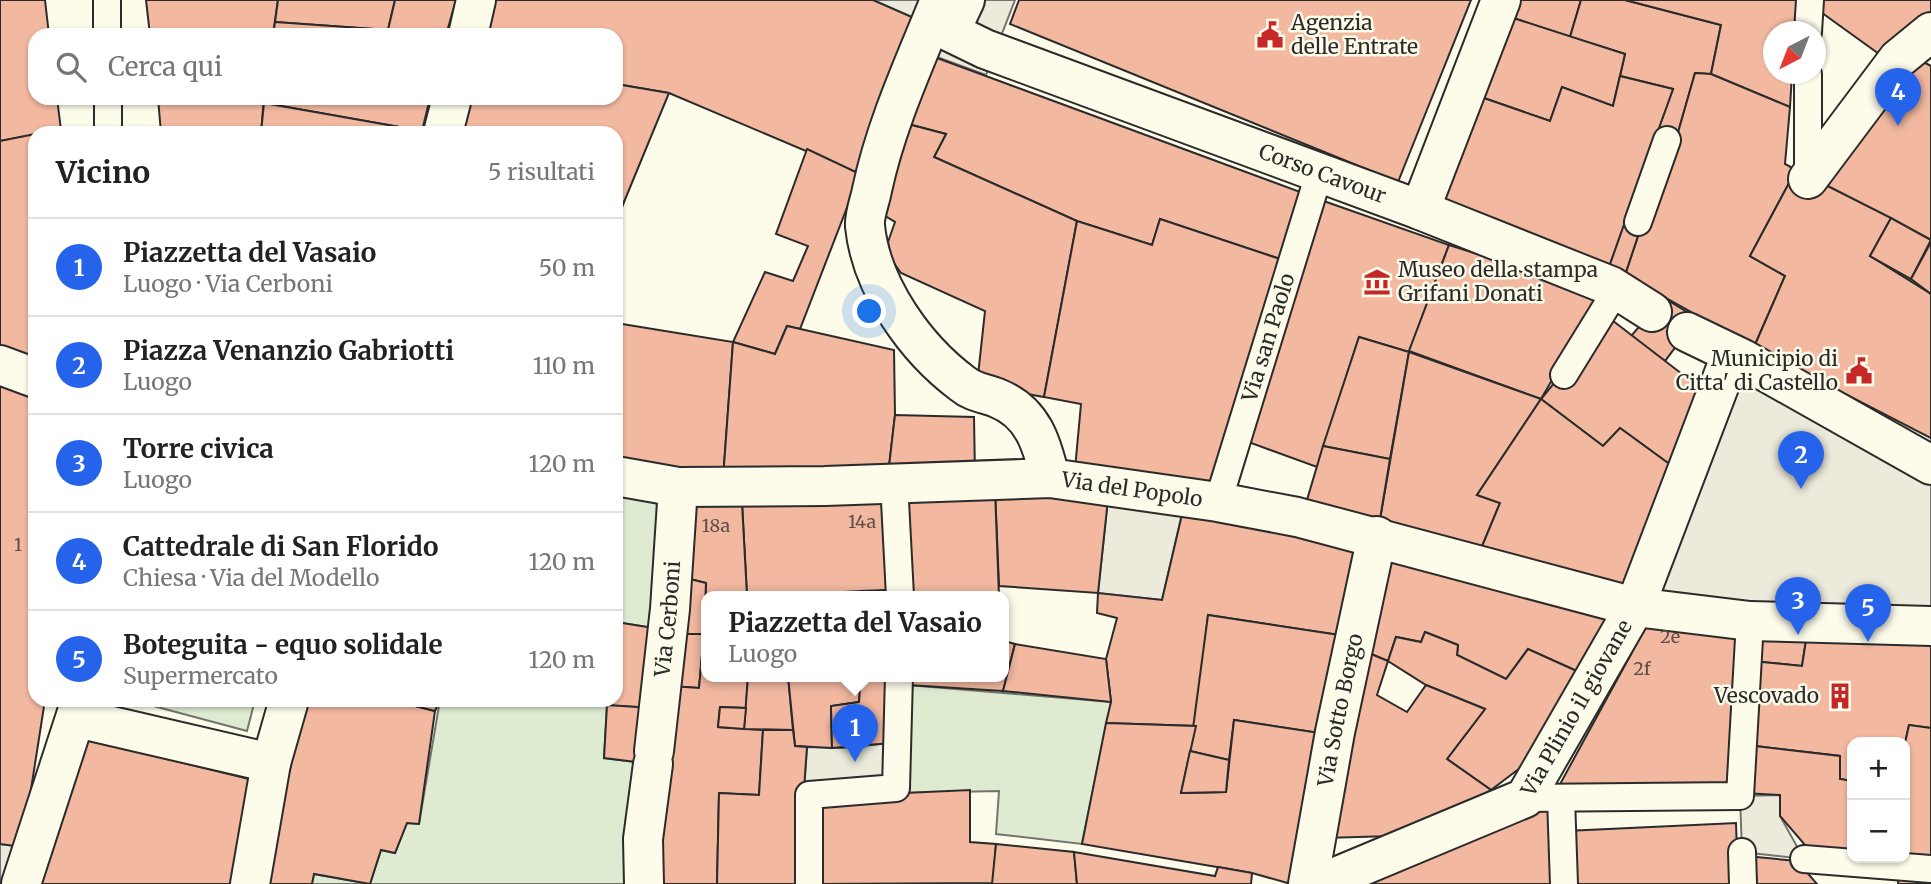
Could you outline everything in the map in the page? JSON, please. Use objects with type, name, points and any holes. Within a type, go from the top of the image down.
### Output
[{"type":"street","points":[[469,28],[476,0]]},
{"type":"street","points":[[940,0],[881,147],[864,224],[876,273],[912,334],[948,373],[964,385],[973,391],[999,399],[1030,420],[1043,447],[1051,478]]},
{"type":"street","name":"Corso Cavour","points":[[965,0],[950,32],[985,49],[1616,282],[1652,312]]},
{"type":"street","points":[[1420,210],[1501,0]]},
{"type":"street","points":[[1808,179],[1898,59],[1931,32]]},
{"type":"street","points":[[445,126],[450,105]]},
{"type":"street","points":[[1687,332],[1740,352],[1931,465]]},
{"type":"street","name":"Via Plinio il giovane","points":[[1319,884],[1543,798],[1635,607],[1740,352]]},
{"type":"street","points":[[0,365],[28,375]]},
{"type":"street","name":"Via del Popolo","points":[[623,477],[678,486],[825,486],[1051,478],[1218,502],[1377,537],[1635,607],[1750,621],[1931,625]]},
{"type":"street","name":"Via Cerboni","points":[[644,884],[643,839],[670,609],[678,486]]},
{"type":"street","name":"Via Sotto Borgo","points":[[1308,884],[1335,732],[1377,537]]},
{"type":"street","points":[[250,884],[271,763],[287,707]]},
{"type":"street","points":[[21,884],[79,709],[271,763]]},
{"type":"lane","points":[[107,0],[107,28]]},
{"type":"lane","points":[[1809,21],[1810,0]]},
{"type":"lane","points":[[1808,84],[1808,179]]},
{"type":"lane","points":[[108,105],[108,126]]},
{"type":"lane","points":[[1638,222],[1668,140]]},
{"type":"lane","name":"Via san Paolo","points":[[1218,502],[1319,174]]},
{"type":"lane","points":[[1564,375],[1616,282]]},
{"type":"lane","points":[[894,482],[900,591]]},
{"type":"lane","points":[[1564,884],[1543,798],[1741,796],[1750,621]]},
{"type":"lane","points":[[809,884],[809,795],[896,788],[899,682]]},
{"type":"lane","points":[[1742,852],[1743,884]]},
{"type":"lane","points":[[1804,859],[1931,869]]},
{"type":"green space","points":[[623,490],[670,498],[660,629],[623,623]]},
{"type":"green space","points":[[908,685],[1111,702],[1082,844],[996,834],[999,791],[904,793]]},
{"type":"green space","points":[[157,707],[253,707],[247,731]]},
{"type":"green space","points":[[439,707],[607,707],[604,758],[644,763],[631,884],[370,884],[381,850],[395,853],[407,823],[419,824]]},
{"type":"green space","points":[[314,874],[370,884],[312,884]]},
{"type":"shaded area","points":[[873,0],[1015,0],[986,75],[904,45],[928,24]]},
{"type":"shaded area","points":[[1735,338],[1859,418],[1867,405],[1931,438],[1931,638],[1627,596]]},
{"type":"shaded area","points":[[1186,497],[1162,600],[1098,593],[1108,499]]},
{"type":"shaded area","points":[[900,742],[904,793],[803,804],[807,747],[843,748]]},
{"type":"shaded area","points":[[1780,795],[1780,816],[1804,859],[1742,852],[1740,796]]},
{"type":"shaded area","points":[[0,844],[22,847],[5,884],[0,884]]},
{"type":"building","points":[[0,0],[45,0],[48,28],[28,28],[28,105],[58,105],[60,126],[28,126],[28,136],[0,141]]},
{"type":"building","points":[[146,0],[278,0],[274,28],[149,28]]},
{"type":"building","points":[[278,0],[395,0],[388,28],[275,22]]},
{"type":"building","points":[[395,0],[456,0],[448,28],[388,28]]},
{"type":"building","points":[[494,0],[873,0],[914,18],[860,174],[669,93],[623,85],[623,28],[486,28]]},
{"type":"building","points":[[1019,0],[1471,0],[1398,182],[1010,24]]},
{"type":"building","points":[[1514,0],[1581,0],[1570,37],[1507,16]]},
{"type":"building","points":[[1581,0],[1625,0],[1721,25],[1711,74],[1695,73],[1677,136],[1658,130],[1673,89],[1620,76],[1625,54],[1570,37]]},
{"type":"building","points":[[1625,0],[1798,0],[1797,21],[1763,21],[1763,84],[1791,84],[1790,107],[1711,74],[1721,25]]},
{"type":"building","points":[[1824,0],[1931,0],[1931,18],[1886,59],[1818,10]]},
{"type":"building","points":[[1507,16],[1625,54],[1613,106],[1562,87],[1550,121],[1481,97]]},
{"type":"building","points":[[275,22],[360,28],[274,28]]},
{"type":"building","points":[[929,55],[1303,193],[1280,259],[1160,219],[1152,245],[1077,221],[934,157],[946,134],[904,123]]},
{"type":"building","points":[[1912,56],[1931,66],[1931,240],[1827,186]]},
{"type":"building","points":[[1695,73],[1711,74],[1790,107],[1785,164],[1796,170],[1750,256],[1785,276],[1754,347],[1625,275],[1677,136]]},
{"type":"building","points":[[1620,76],[1673,89],[1608,270],[1442,207],[1481,97],[1550,121],[1562,87],[1613,106]]},
{"type":"building","points":[[623,85],[669,93],[624,202],[623,126],[462,126],[467,105],[623,105]]},
{"type":"building","points":[[159,105],[263,105],[262,126],[160,126]]},
{"type":"building","points":[[264,105],[275,105],[394,126],[262,126]]},
{"type":"building","points":[[275,105],[428,105],[423,126],[394,126]]},
{"type":"building","points":[[904,123],[946,134],[934,157],[1077,221],[1044,397],[977,385],[985,311],[901,273],[891,259],[888,242],[895,222],[877,211]]},
{"type":"building","points":[[28,135],[28,362],[0,354],[0,141]]},
{"type":"building","points":[[807,149],[860,174],[800,329],[787,326],[775,354],[733,342],[765,272],[793,281],[808,246],[776,234]]},
{"type":"building","points":[[1796,170],[1891,218],[1870,256],[1931,294],[1931,438],[1754,347],[1785,276],[1750,256]]},
{"type":"building","points":[[1318,199],[1449,245],[1409,352],[1359,337],[1317,467],[1240,439]]},
{"type":"building","points":[[1891,218],[1931,240],[1911,279],[1870,256]]},
{"type":"building","points":[[1160,219],[1280,259],[1216,482],[1075,469],[1081,404],[1044,397],[1077,221],[1152,245]]},
{"type":"building","points":[[1626,219],[1642,224],[1625,275],[1608,270]]},
{"type":"building","points":[[1931,242],[1931,294],[1911,279]]},
{"type":"building","points":[[1449,245],[1587,289],[1598,301],[1541,399],[1409,351]]},
{"type":"building","points":[[1664,298],[1697,318],[1665,361],[1631,336]]},
{"type":"building","points":[[1608,317],[1708,394],[1679,471],[1620,428],[1603,446],[1541,399]]},
{"type":"building","points":[[623,324],[733,342],[723,479],[623,465]]},
{"type":"building","points":[[787,326],[894,350],[895,415],[888,475],[723,479],[733,342],[775,354]]},
{"type":"building","points":[[1359,337],[1409,352],[1390,459],[1323,446]]},
{"type":"building","points":[[1409,352],[1541,399],[1477,495],[1500,503],[1478,556],[1379,525]]},
{"type":"building","points":[[0,385],[28,389],[28,707],[44,707],[22,847],[0,844]]},
{"type":"building","points":[[1541,399],[1603,446],[1620,428],[1679,471],[1627,596],[1478,556],[1500,503],[1477,495]]},
{"type":"building","points":[[895,415],[974,417],[975,475],[888,475]]},
{"type":"building","points":[[1323,446],[1390,459],[1379,525],[1304,510]]},
{"type":"building","points":[[995,490],[1108,499],[1098,593],[999,586]]},
{"type":"building","points":[[995,490],[999,591],[904,591],[899,495]]},
{"type":"building","points":[[888,495],[890,590],[747,591],[742,503]]},
{"type":"building","points":[[685,503],[742,503],[747,591],[706,591],[706,583],[682,577]]},
{"type":"building","points":[[1183,510],[1366,550],[1346,636],[1208,615],[1196,726],[1106,723],[1111,702],[1106,659],[1117,618],[1097,613],[1098,593],[1162,600]]},
{"type":"building","points":[[1377,559],[1621,615],[1590,677],[1528,649],[1506,679],[1457,655],[1458,645],[1425,632],[1421,642],[1396,637],[1388,661],[1359,649]]},
{"type":"building","points":[[682,577],[706,583],[706,591],[701,591],[701,634],[675,634]]},
{"type":"building","points":[[1208,615],[1346,636],[1326,734],[1234,720],[1229,760],[1190,751]]},
{"type":"building","points":[[623,623],[660,629],[652,708],[623,706]]},
{"type":"building","points":[[1648,623],[1743,629],[1730,788],[1559,786]]},
{"type":"building","points":[[1754,629],[1807,634],[1802,666],[1752,661]]},
{"type":"building","points":[[1425,632],[1458,645],[1457,655],[1506,679],[1528,649],[1590,677],[1549,746],[1491,790],[1447,759],[1485,709],[1426,685],[1388,661],[1396,637],[1421,642]]},
{"type":"building","points":[[675,634],[701,634],[699,688],[671,686]]},
{"type":"building","name":"Vescovado","points":[[1807,634],[1931,638],[1931,728],[1909,725],[1906,737],[1847,737],[1847,780],[1840,779],[1840,756],[1747,745],[1752,661],[1802,666]]},
{"type":"building","points":[[1009,642],[1015,644],[1009,668]]},
{"type":"building","points":[[1015,644],[1106,659],[1111,702],[1003,691],[1005,682],[1009,682],[1009,668]]},
{"type":"building","points":[[1359,649],[1388,661],[1377,695],[1407,712],[1426,685],[1485,709],[1447,759],[1491,790],[1449,815],[1392,836],[1324,838]]},
{"type":"building","points":[[701,666],[701,682],[748,682],[746,708],[720,707],[718,727],[763,730],[759,795],[719,793],[717,884],[652,884],[671,686],[699,688]]},
{"type":"building","points":[[748,682],[789,682],[793,730],[744,729]]},
{"type":"building","points":[[789,682],[861,682],[859,702],[831,706],[832,748],[795,746]]},
{"type":"building","points":[[861,682],[892,682],[891,743],[832,748],[831,706],[859,702]]},
{"type":"building","points":[[908,682],[1005,682],[1003,691],[908,685]]},
{"type":"building","points":[[303,707],[419,707],[435,711],[419,824],[407,823],[395,853],[381,850],[370,884],[314,874],[312,884],[265,884]]},
{"type":"building","points":[[419,707],[437,707],[435,711]]},
{"type":"building","points":[[607,707],[652,708],[644,763],[604,758]]},
{"type":"building","points":[[720,707],[746,708],[744,729],[718,727]]},
{"type":"building","points":[[1234,720],[1326,734],[1291,884],[1252,873],[1082,844],[1106,723],[1196,726],[1181,793],[1226,792]]},
{"type":"building","points":[[1909,725],[1931,728],[1931,864],[1910,859],[1910,737],[1906,737]]},
{"type":"building","points":[[763,730],[793,730],[795,746],[807,747],[799,860],[800,884],[717,884],[719,793],[759,795]]},
{"type":"building","points":[[86,739],[257,781],[234,884],[34,884]]},
{"type":"building","points":[[1747,745],[1840,756],[1840,779],[1847,780],[1847,856],[1811,852],[1780,816],[1780,795],[1742,793]]},
{"type":"building","points":[[1190,751],[1229,760],[1226,792],[1181,793]]},
{"type":"building","points":[[970,790],[970,842],[996,844],[993,883],[815,884],[813,803],[904,793]]},
{"type":"building","points":[[1556,803],[1559,884],[1367,884],[1364,875]]},
{"type":"building","points":[[1736,823],[1738,884],[1568,884],[1566,831]]},
{"type":"building","points":[[996,844],[1074,852],[1077,884],[992,884]]},
{"type":"building","points":[[1074,852],[1215,876],[1218,867],[1252,873],[1251,884],[1077,884]]},
{"type":"building","points":[[1746,856],[1797,861],[1817,884],[1747,884]]},
{"type":"building","points":[[1899,873],[1931,876],[1931,884],[1898,884]]},
{"type":"place","name":"Agenzia delle Entrate","points":[[1270,35]]},
{"type":"place","name":"Cattedrale di San Florido","points":[[1898,126]]},
{"type":"place","name":"Museo della stampa Grifani Donati","points":[[1377,282]]},
{"type":"place","name":"Municipio di Citta' di Castello","points":[[1859,371]]},
{"type":"place","name":"Piazza Venanzio Gabriotti","points":[[1801,489]]},
{"type":"place","name":"Torre civica","points":[[1798,635]]},
{"type":"place","name":"Boteguita - equo solidale","points":[[1868,642]]},
{"type":"place","name":"Vescovado","points":[[1840,696]]},
{"type":"place","name":"Piazzetta del Vasaio","points":[[855,762]]}]
